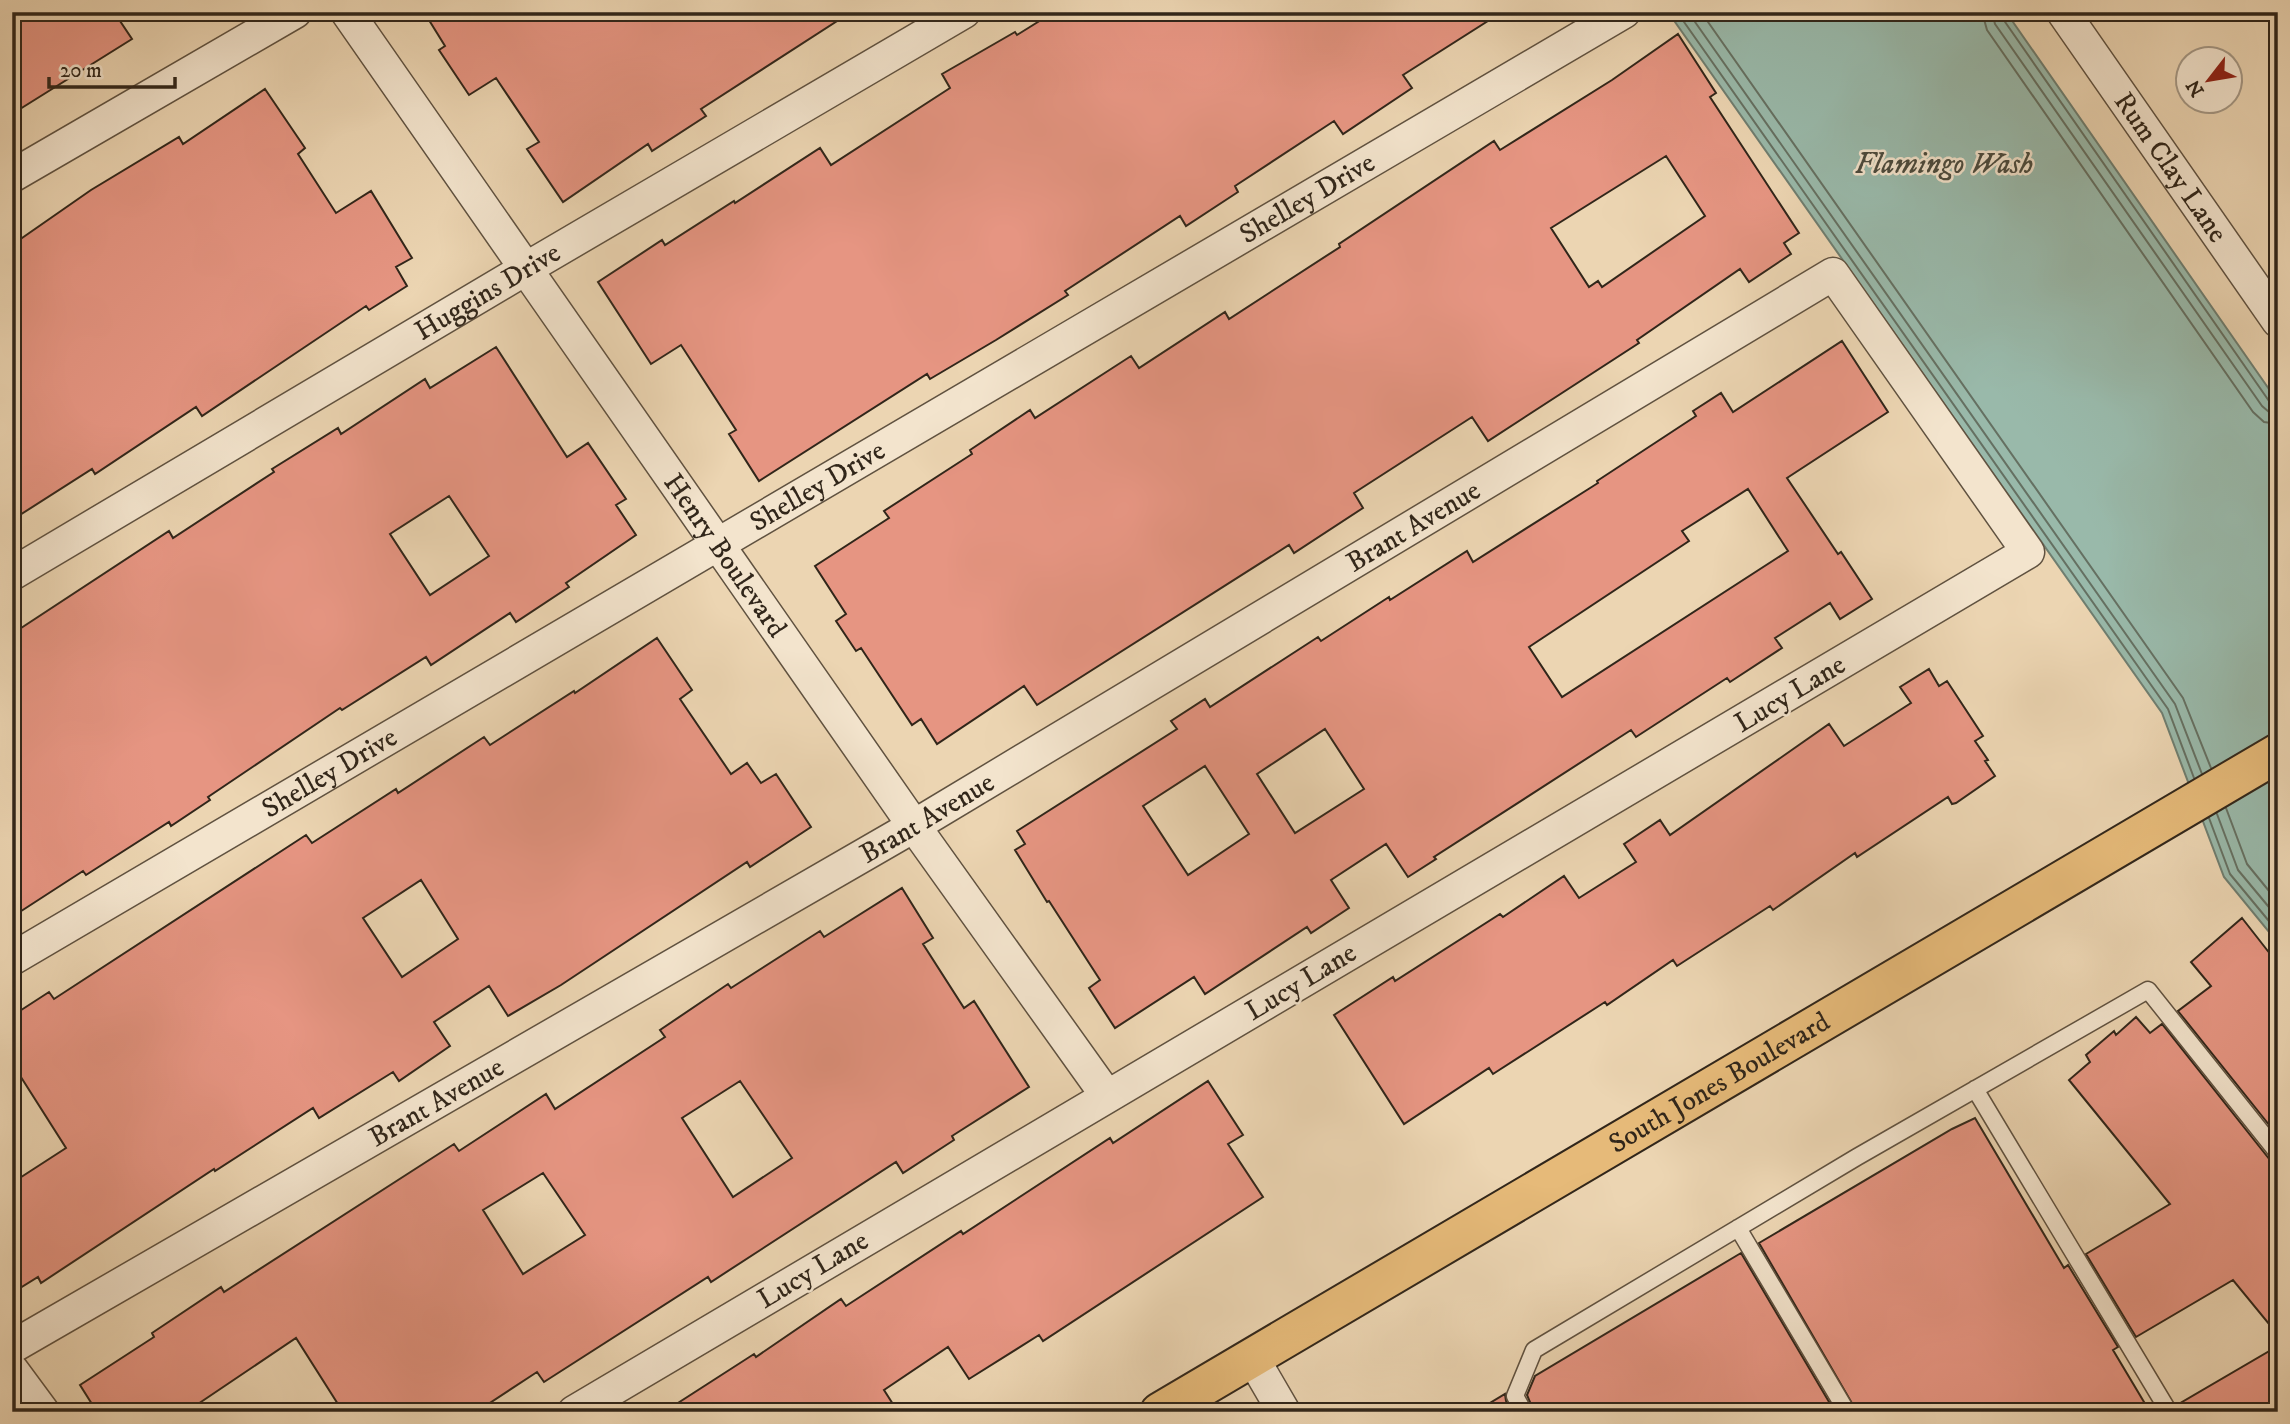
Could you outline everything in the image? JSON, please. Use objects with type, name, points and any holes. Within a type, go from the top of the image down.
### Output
[{"type":"main road","name":"South Jones Boulevard","points":[[1160,1412],[2278,753]]},
{"type":"street","points":[[12,176],[295,12]]},
{"type":"street","name":"Henry Boulevard","points":[[347,12],[914,826],[1107,1096]]},
{"type":"street","name":"Huggins Drive","points":[[12,574],[964,12]]},
{"type":"street","name":"Shelley Drive","points":[[12,959],[1624,12]]},
{"type":"street","name":"Rum Clay Lane","points":[[2063,12],[2278,321]]},
{"type":"street","name":"Lucy Lane","points":[[574,1412],[2028,552],[1833,274]]},
{"type":"street","name":"Brant Avenue","points":[[12,1347],[914,826],[1833,274]]},
{"type":"street","points":[[1252,1357],[1284,1412]]},
{"type":"street","points":[[12,1370],[43,1412]]},
{"type":"lane","points":[[1524,1412],[1514,1396],[1534,1350],[2148,990],[2278,1153]]},
{"type":"lane","points":[[1975,1089],[2169,1412]]},
{"type":"lane","points":[[1738,1228],[1847,1412]]},
{"type":"water","name":"Flamingo Wash","points":[[1668,12],[2006,12],[2278,402],[2278,943],[2224,877],[2162,713]]},
{"type":"building","points":[[12,12],[114,12],[132,39],[12,114]]},
{"type":"building","points":[[424,12],[851,12],[701,109],[706,116],[652,151],[648,144],[563,202],[527,149],[539,142],[496,78],[469,95],[439,50],[445,46]]},
{"type":"building","points":[[1054,12],[1502,12],[1403,75],[1412,88],[1343,134],[1334,121],[1235,186],[1238,192],[1186,226],[1180,216],[1065,291],[1068,295],[930,379],[927,374],[759,481],[729,434],[736,430],[681,345],[651,364],[598,282],[662,240],[665,245],[734,201],[735,203],[820,148],[831,165],[950,88],[942,74],[1015,32],[1017,35]]},
{"type":"building","points":[[1678,34],[1716,93],[1710,97],[1799,233],[1784,243],[1791,254],[1749,282],[1740,269],[1637,340],[1639,343],[1488,441],[1472,417],[1354,493],[1363,508],[1294,553],[1289,545],[1037,705],[1024,686],[937,744],[921,719],[912,725],[861,648],[856,651],[836,621],[846,614],[815,566],[889,518],[884,511],[972,454],[970,450],[1030,410],[1035,418],[1131,356],[1139,368],[1225,312],[1229,319],[1340,247],[1339,244],[1494,141],[1500,150],[1612,80]],"holes":[[[1666,156],[1705,216],[1602,287],[1598,281],[1589,287],[1551,228]]]},
{"type":"building","points":[[265,89],[305,148],[298,154],[336,213],[371,191],[412,258],[396,267],[407,286],[369,310],[366,306],[202,416],[196,407],[95,474],[92,469],[12,520],[12,245],[91,190],[179,137],[183,144]]},
{"type":"building","points":[[1842,341],[1888,412],[1787,478],[1872,599],[1840,619],[1830,603],[1775,638],[1782,648],[1730,682],[1727,678],[1636,737],[1631,730],[1434,857],[1436,859],[1408,877],[1386,844],[1331,880],[1349,908],[1311,933],[1307,927],[1205,994],[1194,977],[1115,1028],[1089,988],[1100,980],[1015,850],[1025,844],[1017,831],[1177,729],[1171,721],[1205,699],[1210,707],[1318,637],[1321,641],[1467,551],[1473,562],[1598,483],[1597,481],[1696,416],[1693,411],[1721,393],[1733,412]],"holes":[[[1748,489],[1788,551],[1562,697],[1529,647],[1689,541],[1682,531]],[[1325,729],[1364,789],[1295,833],[1257,774]],[[1205,766],[1249,834],[1188,875],[1143,806]]]},
{"type":"building","points":[[496,347],[567,457],[588,443],[626,499],[616,505],[636,535],[566,583],[569,587],[516,622],[510,613],[431,665],[426,657],[342,710],[340,708],[208,797],[210,800],[171,826],[169,822],[86,875],[83,871],[12,917],[12,634],[169,531],[173,538],[274,472],[272,469],[338,428],[341,434],[425,379],[430,388]],"holes":[[[449,496],[489,556],[430,595],[390,534]]]},
{"type":"building","points":[[657,638],[692,690],[680,699],[731,774],[747,763],[761,783],[776,774],[811,827],[750,867],[747,862],[561,985],[508,1016],[489,986],[434,1022],[450,1046],[399,1081],[393,1072],[319,1118],[313,1108],[215,1171],[214,1169],[41,1283],[38,1277],[12,1293],[12,1183],[66,1148],[12,1063],[12,1016],[49,992],[54,999],[306,835],[312,843],[396,789],[398,793],[484,737],[490,745],[574,691],[575,693]],"holes":[[[421,880],[458,939],[402,977],[363,918]]]},
{"type":"building","points":[[1929,669],[1939,686],[1947,681],[1983,736],[1975,741],[1995,776],[1956,803],[1952,804],[1948,797],[1857,857],[1855,853],[1773,910],[1770,906],[1677,966],[1673,960],[1607,1005],[1605,1002],[1493,1074],[1489,1068],[1404,1124],[1334,1015],[1393,977],[1395,981],[1500,914],[1503,917],[1564,876],[1579,898],[1636,862],[1624,844],[1660,820],[1670,835],[1829,724],[1844,746],[1911,703],[1900,687]]},
{"type":"building","points":[[902,888],[933,938],[923,944],[964,1008],[974,1001],[1029,1087],[952,1136],[954,1140],[903,1173],[896,1162],[711,1282],[708,1277],[544,1382],[537,1372],[476,1412],[343,1412],[296,1338],[186,1412],[97,1412],[80,1385],[154,1337],[152,1333],[221,1287],[224,1292],[454,1144],[459,1151],[546,1094],[555,1109],[665,1037],[660,1030],[728,984],[731,988],[820,931],[824,937]],"holes":[[[740,1081],[792,1158],[733,1197],[682,1118]],[[543,1173],[585,1235],[523,1274],[483,1210]]]},
{"type":"building","points":[[2242,918],[2278,964],[2278,1136],[2178,1011],[2211,986],[2191,962]]},
{"type":"building","points":[[2136,1017],[2150,1033],[2162,1024],[2270,1160],[2278,1163],[2278,1335],[2233,1280],[2136,1337],[2086,1254],[2170,1204],[2069,1080],[2090,1062],[2086,1055],[2114,1031],[2116,1035]]},
{"type":"building","points":[[1208,1081],[1243,1135],[1228,1144],[1263,1197],[1043,1341],[1039,1335],[969,1379],[948,1347],[884,1390],[898,1412],[664,1412],[754,1354],[756,1357],[841,1299],[846,1306],[1110,1138],[1113,1143]]},
{"type":"building","points":[[1975,1118],[2064,1268],[2068,1265],[2118,1347],[2113,1350],[2150,1412],[1857,1412],[1759,1243]]},
{"type":"building","points":[[1741,1253],[1835,1412],[1534,1412],[1527,1395],[1535,1376]]},
{"type":"building","points":[[2278,1346],[2278,1412],[2179,1412],[2177,1405]]},
{"type":"building","points":[[1505,1394],[1512,1412],[1475,1412]]}]
